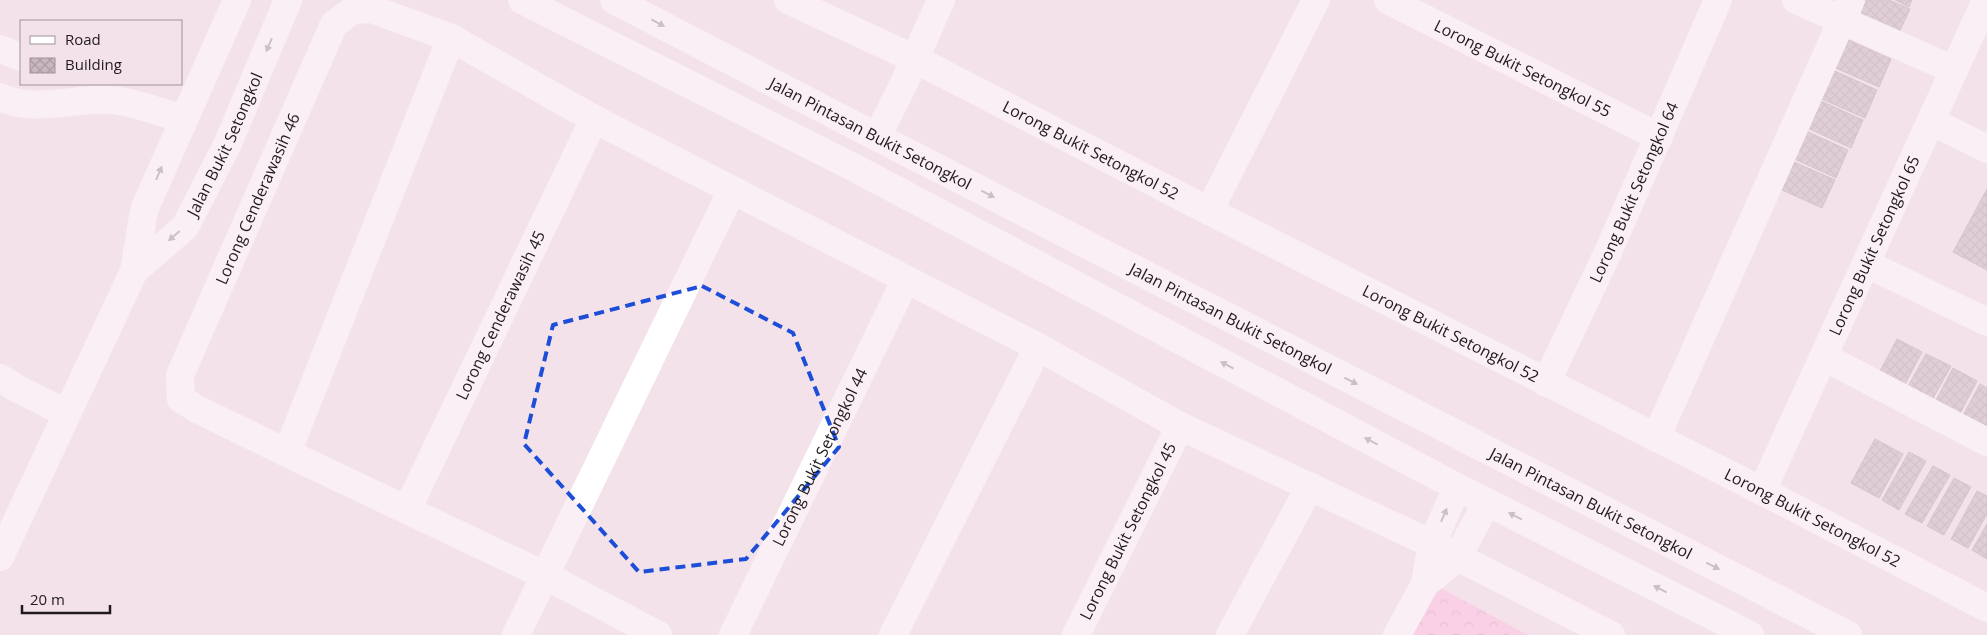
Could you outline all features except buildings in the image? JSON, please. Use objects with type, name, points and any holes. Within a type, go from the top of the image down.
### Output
[{"type":"street","name":"Jalan Bukit Setongkol","points":[[0,557],[9,518],[66,413],[134,271],[144,210],[237,0]]},
{"type":"street","name":"Jalan Bukit Setongkol","points":[[134,271],[185,227],[228,143],[288,0]]},
{"type":"street","points":[[522,0],[851,166],[1457,487],[1750,635]]},
{"type":"street","name":"Jalan Pintasan Bukit Setongkol","points":[[614,0],[882,126],[1848,635]]},
{"type":"street","name":"Lorong Bukit Setongkol 52","points":[[788,0],[910,70],[1209,211],[1762,491],[1987,608]]},
{"type":"street","points":[[882,126],[910,70],[941,0]]},
{"type":"street","points":[[1209,211],[1316,0]]},
{"type":"street","name":"Lorong Bukit Setongkol 55","points":[[1388,0],[1426,8],[1659,136]]},
{"type":"street","name":"Lorong Bukit Setongkol 64","points":[[1546,383],[1609,250],[1718,0]]},
{"type":"street","points":[[1796,0],[1846,10],[1954,70]]},
{"type":"street","name":"Lorong Bukit Setongkol 65","points":[[1762,491],[1984,8]]},
{"type":"street","name":"Lorong Cenderawasih 46","points":[[287,453],[197,409],[181,399],[180,375],[334,24],[353,10],[372,9],[451,38]]},
{"type":"street","points":[[1656,438],[1846,10]]},
{"type":"street","points":[[658,635],[546,576],[287,453],[451,38],[594,119],[1038,346],[1180,426],[1432,544],[1611,635]]},
{"type":"street","points":[[0,49],[20,57]]},
{"type":"street","points":[[82,85],[110,100],[184,119]]},
{"type":"street","points":[[0,97],[10,101],[42,105],[110,100]]},
{"type":"street","name":"Lorong Cenderawasih 45","points":[[407,510],[594,119]]},
{"type":"street","points":[[1931,121],[1987,149]]},
{"type":"street","points":[[516,635],[732,190]]},
{"type":"street","points":[[1867,264],[1987,322]]},
{"type":"street","name":"Lorong Bukit Setongkol 44","points":[[733,635],[906,279]]},
{"type":"street","points":[[893,635],[1038,346]]},
{"type":"street","points":[[1824,357],[1987,442]]},
{"type":"street","points":[[0,378],[66,413]]},
{"type":"street","name":"Lorong Bukit Setongkol 45","points":[[1076,635],[1180,426]]},
{"type":"street","points":[[1230,635],[1310,486]]},
{"type":"street","points":[[1397,635],[1425,584],[1432,544],[1457,487]]},
{"type":"street","points":[[1425,584],[1457,558],[1487,502]]},
{"type":"highlighted area","points":[[702,286],[793,333],[839,447],[746,559],[639,572],[524,444],[553,325]]},
{"type":"green space","points":[[1435,585],[1528,635],[1410,635]]}]
